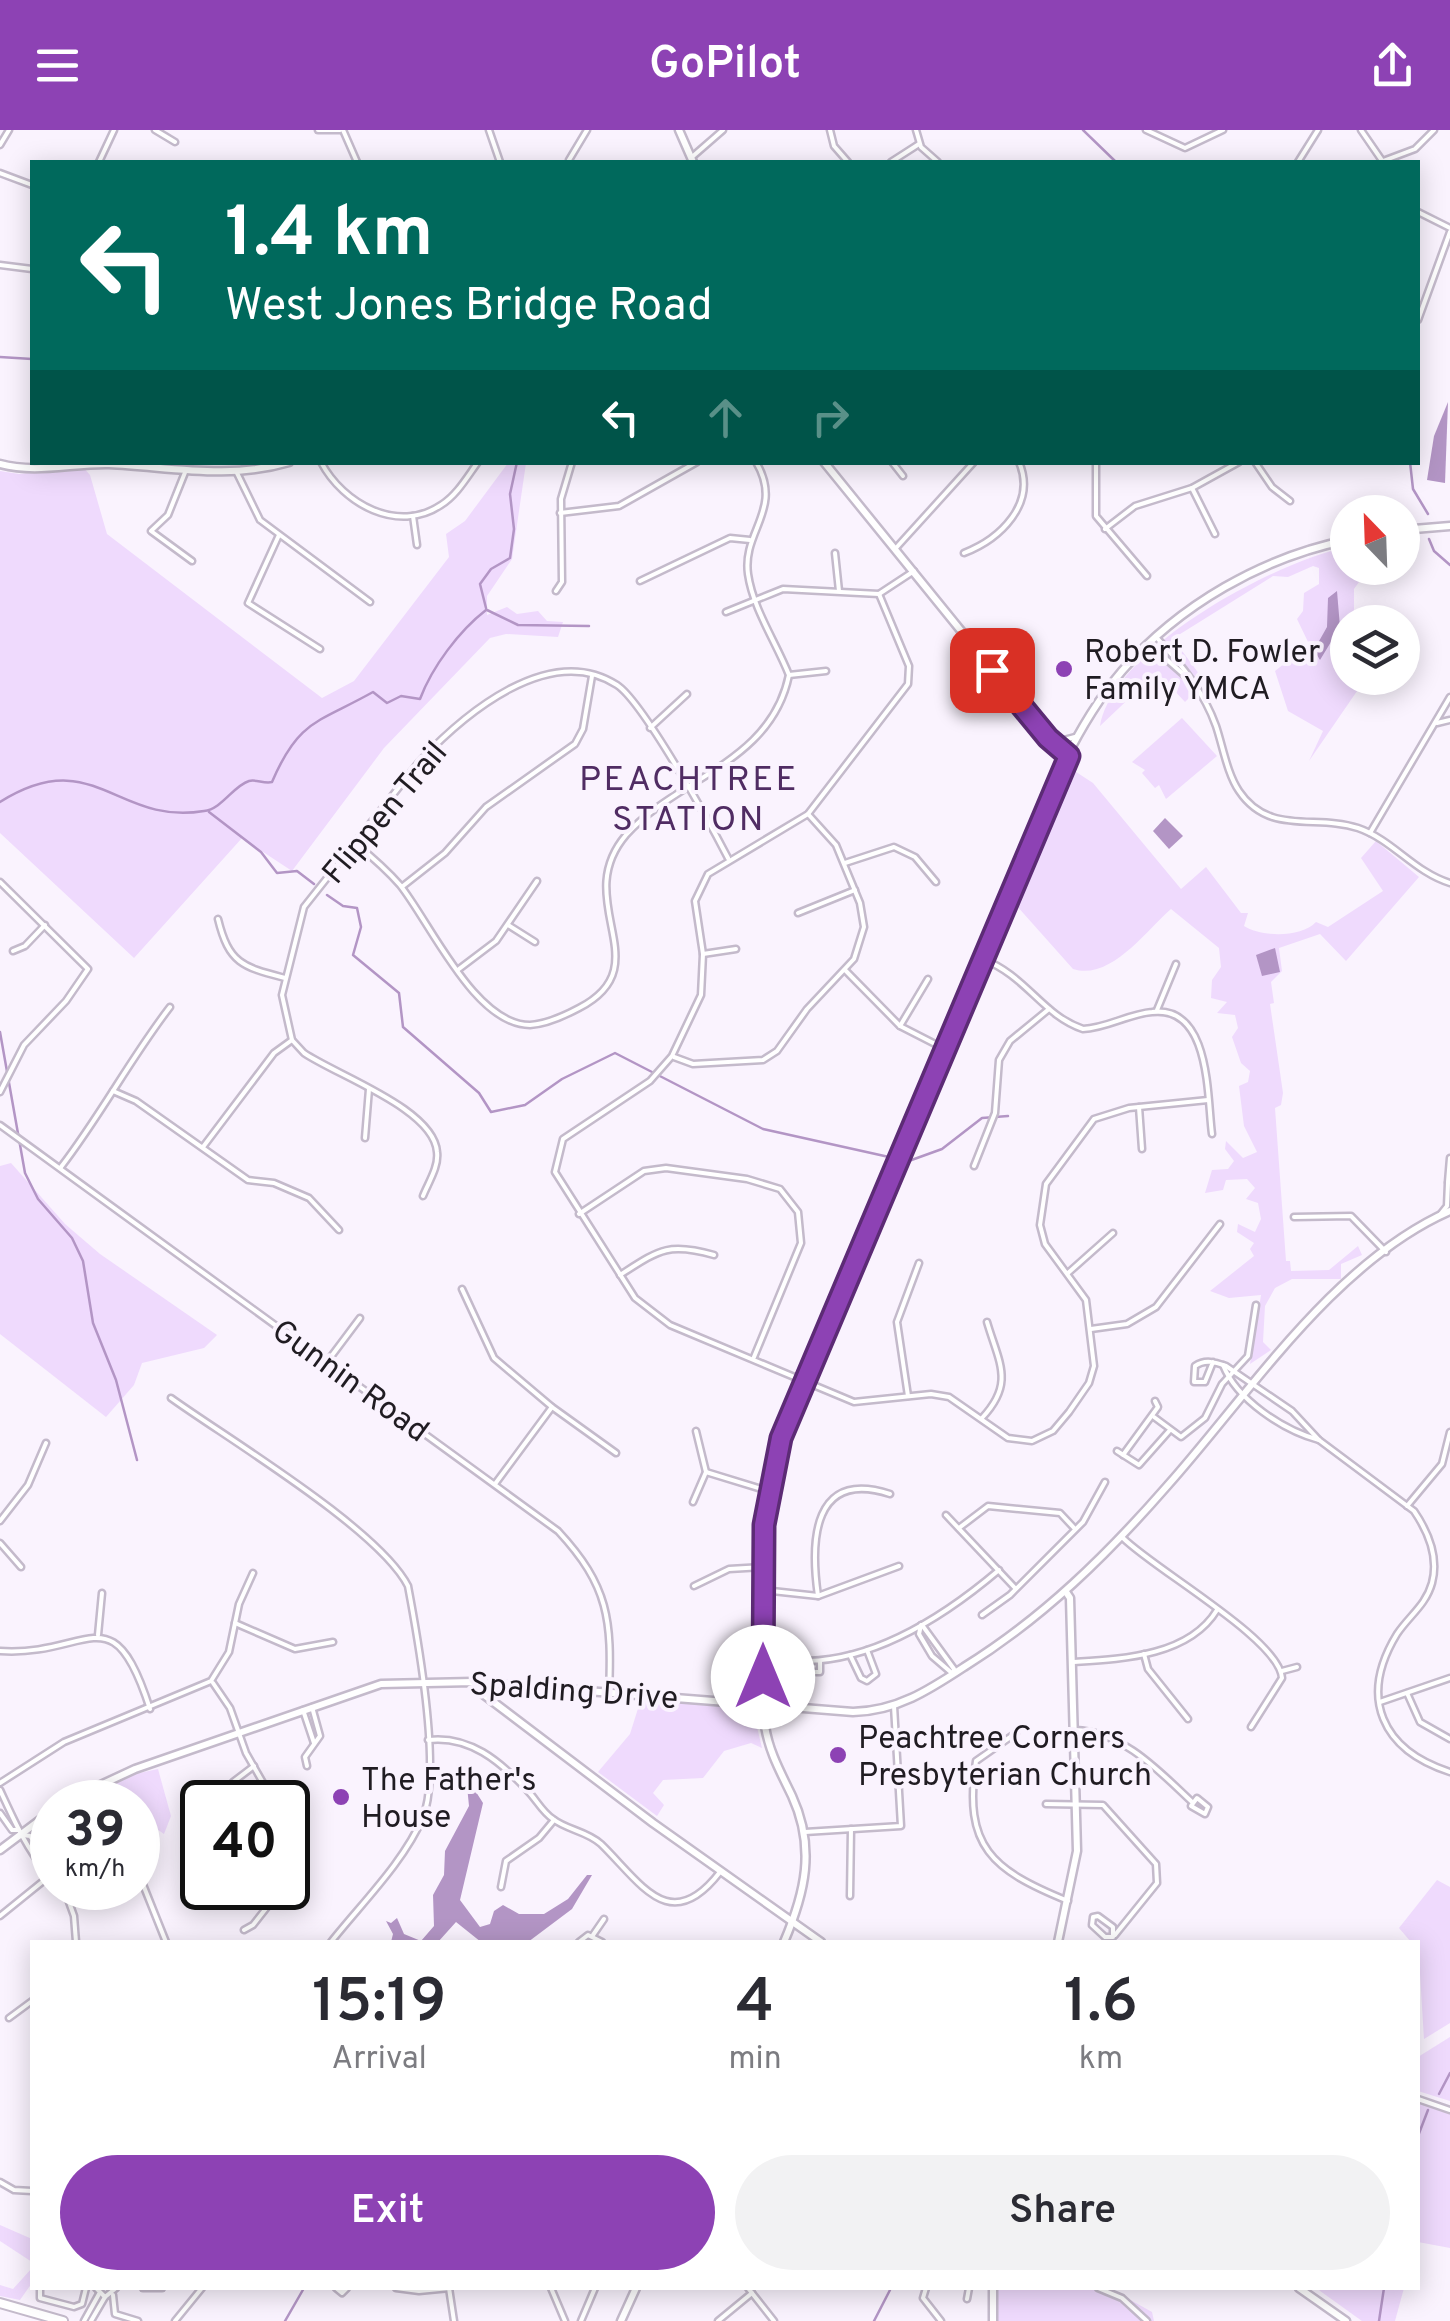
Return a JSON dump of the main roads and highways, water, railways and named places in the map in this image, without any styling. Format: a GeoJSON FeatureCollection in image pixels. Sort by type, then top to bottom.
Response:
{"type":"FeatureCollection","features":[{"type":"Feature","properties":{"kind":"main road"},"geometry":{"type":"LineString","coordinates":[[0,2303],[63,2321]]}},
{"type":"Feature","properties":{"kind":"waterway"},"geometry":{"type":"LineString","coordinates":[[1083,130],[1114,160]]}},
{"type":"Feature","properties":{"kind":"waterway"},"geometry":{"type":"LineString","coordinates":[[0,357],[30,359]]}},
{"type":"Feature","properties":{"kind":"waterway"},"geometry":{"type":"LineString","coordinates":[[486,608],[480,584],[491,569],[510,558],[514,529],[510,494],[516,465]]}},
{"type":"Feature","properties":{"kind":"waterway"},"geometry":{"type":"LineString","coordinates":[[1410,465],[1413,489],[1428,514]]}},
{"type":"Feature","properties":{"kind":"waterway"},"geometry":{"type":"LineString","coordinates":[[1429,539],[1434,551],[1450,565]]}},
{"type":"Feature","properties":{"kind":"waterway"},"geometry":{"type":"LineString","coordinates":[[0,802],[32,786],[59,781],[83,783],[148,808],[174,812],[210,809],[249,781],[272,782],[291,746],[324,717],[373,692],[387,703],[401,696],[420,699],[447,650],[486,610]]}},
{"type":"Feature","properties":{"kind":"waterway"},"geometry":{"type":"LineString","coordinates":[[487,610],[518,625],[589,626]]}},
{"type":"Feature","properties":{"kind":"waterway"},"geometry":{"type":"LineString","coordinates":[[209,812],[261,852],[277,873],[297,871],[314,884]]}},
{"type":"Feature","properties":{"kind":"waterway"},"geometry":{"type":"LineString","coordinates":[[327,895],[343,906],[357,908],[361,927],[353,955],[399,993],[403,1027],[479,1093],[491,1112],[525,1105],[562,1079],[615,1053],[763,1129],[889,1157]]}},
{"type":"Feature","properties":{"kind":"waterway"},"geometry":{"type":"LineString","coordinates":[[0,1032],[25,1173],[38,1199],[72,1238],[83,1261],[93,1323],[116,1380],[137,1460]]}},
{"type":"Feature","properties":{"kind":"waterway"},"geometry":{"type":"LineString","coordinates":[[906,1162],[942,1149],[982,1118],[1008,1116]]}},
{"type":"Feature","properties":{"kind":"waterway"},"geometry":{"type":"LineString","coordinates":[[1439,2094],[1450,2073]]}},
{"type":"Feature","properties":{"kind":"waterway"},"geometry":{"type":"LineString","coordinates":[[1420,2131],[1428,2110]]}},
{"type":"Feature","properties":{"kind":"waterway"},"geometry":{"type":"LineString","coordinates":[[285,2321],[303,2290]]}},
{"type":"Feature","properties":{"kind":"waterway"},"geometry":{"type":"LineString","coordinates":[[874,2321],[890,2290]]}},
{"type":"Feature","properties":{"kind":"waterway"},"geometry":{"type":"LineString","coordinates":[[1379,2321],[1384,2290]]}},
{"type":"Feature","properties":{"kind":"place","name":"Robert D. Fowler Family YMCA"},"geometry":{"type":"Point","coordinates":[1064,669]}},
{"type":"Feature","properties":{"kind":"place","name":"Peachtree Corners Presbyterian Church"},"geometry":{"type":"Point","coordinates":[838,1755]}},
{"type":"Feature","properties":{"kind":"place","name":"The Father's House"},"geometry":{"type":"Point","coordinates":[341,1797]}},
{"type":"Feature","properties":{"kind":"district","name":"PEACHTREE STATION"},"geometry":{"type":"Point","coordinates":[689,798]}}]}
